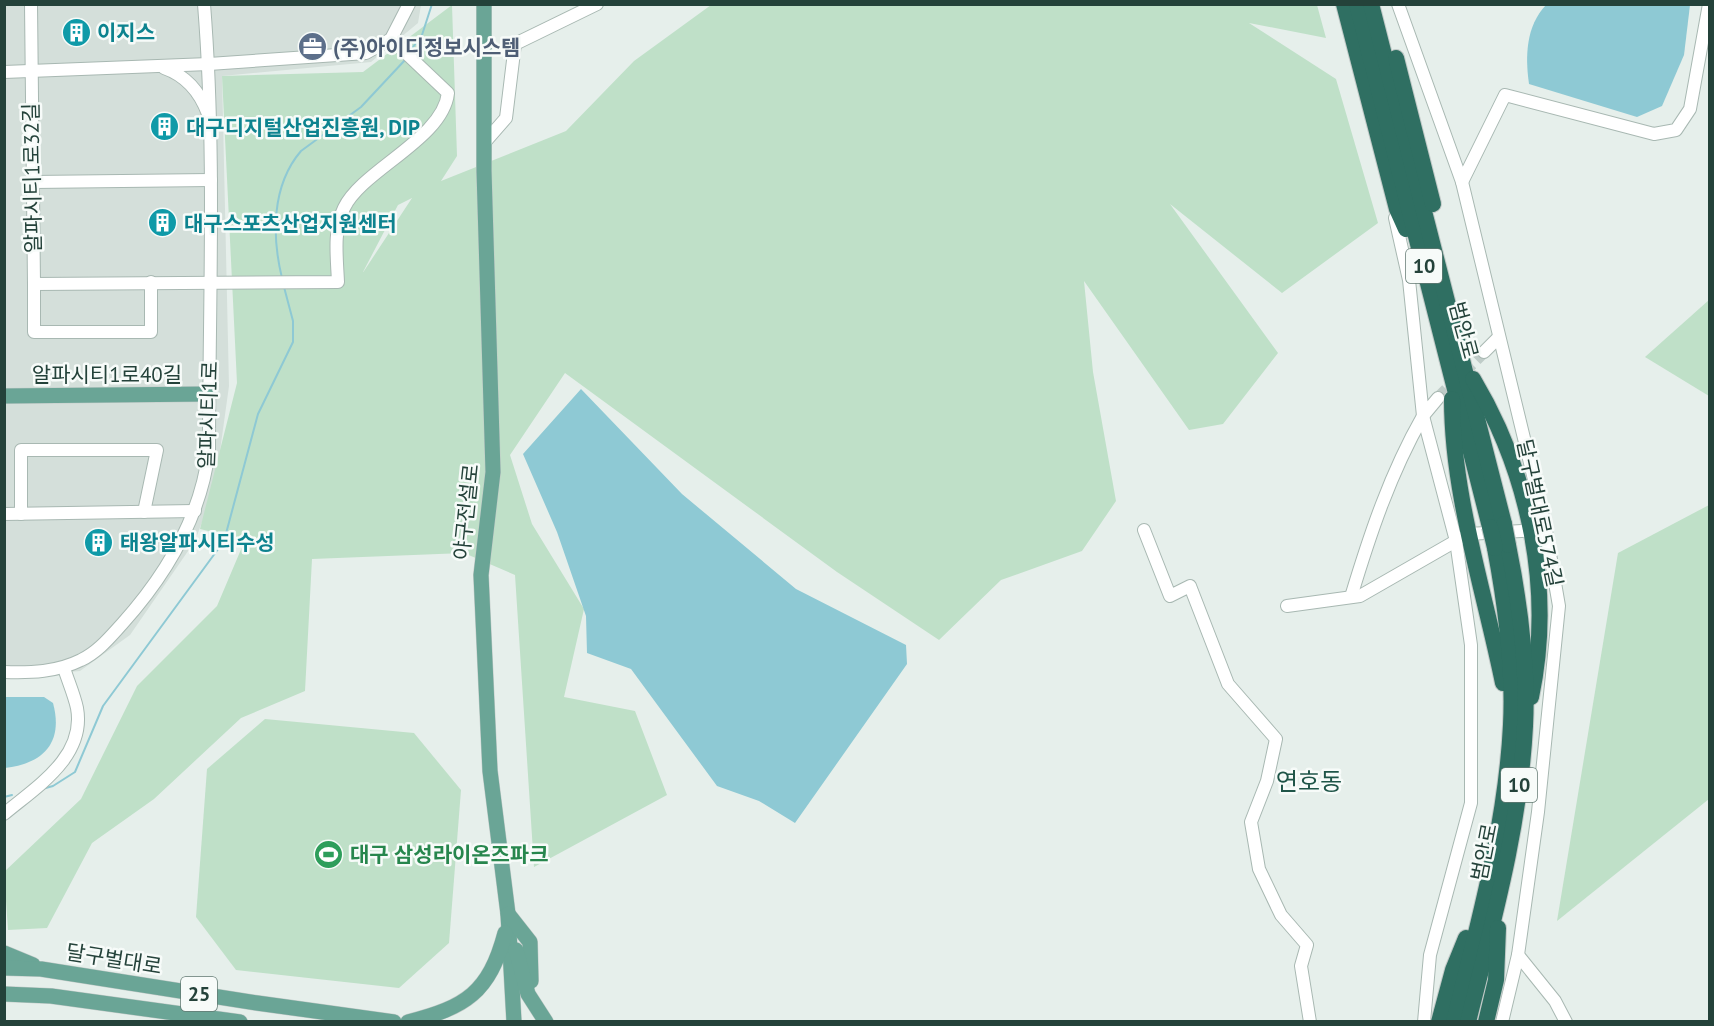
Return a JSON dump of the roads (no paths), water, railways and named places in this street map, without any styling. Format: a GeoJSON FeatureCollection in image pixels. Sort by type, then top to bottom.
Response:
{"type":"FeatureCollection","features":[{"type":"Feature","properties":{"kind":"highway"},"geometry":{"type":"LineString","coordinates":[[1344,4],[1397,208],[1431,268]]}},
{"type":"Feature","properties":{"kind":"highway","name":"범안로"},"geometry":{"type":"LineString","coordinates":[[1357,4],[1458,369],[1521,621],[1514,817],[1454,1022]]}},
{"type":"Feature","properties":{"kind":"highway","name":"범안로"},"geometry":{"type":"LineString","coordinates":[[1371,4],[1431,268]]}},
{"type":"Feature","properties":{"kind":"highway"},"geometry":{"type":"LineString","coordinates":[[1383,4],[1433,201],[1431,268]]}},
{"type":"Feature","properties":{"kind":"highway"},"geometry":{"type":"LineString","coordinates":[[1458,369],[1490,409],[1539,530],[1537,568],[1539,624],[1536,671],[1518,724]]}},
{"type":"Feature","properties":{"kind":"highway"},"geometry":{"type":"LineString","coordinates":[[1458,369],[1452,427],[1462,537],[1518,724]]}},
{"type":"Feature","properties":{"kind":"highway"},"geometry":{"type":"LineString","coordinates":[[1439,1022],[1453,970],[1493,891]]}},
{"type":"Feature","properties":{"kind":"highway"},"geometry":{"type":"LineString","coordinates":[[1486,1022],[1496,980],[1493,891]]}},
{"type":"Feature","properties":{"kind":"highway","name":"범안로"},"geometry":{"type":"LineString","coordinates":[[1468,1022],[1493,891]]}},
{"type":"Feature","properties":{"kind":"main road","name":"야구전설로"},"geometry":{"type":"LineString","coordinates":[[484,4],[493,472],[481,575],[489,771],[508,918],[514,1022]]}},
{"type":"Feature","properties":{"kind":"main road"},"geometry":{"type":"LineString","coordinates":[[4,384],[35,395]]}},
{"type":"Feature","properties":{"kind":"main road","name":"알파시티1로40길"},"geometry":{"type":"LineString","coordinates":[[4,396],[209,394]]}},
{"type":"Feature","properties":{"kind":"main road"},"geometry":{"type":"LineString","coordinates":[[4,406],[35,395]]}},
{"type":"Feature","properties":{"kind":"main road"},"geometry":{"type":"LineString","coordinates":[[508,918],[532,1002],[546,1022]]}},
{"type":"Feature","properties":{"kind":"main road"},"geometry":{"type":"LineString","coordinates":[[408,1022],[443,1012],[476,993],[492,971],[508,918]]}},
{"type":"Feature","properties":{"kind":"main road"},"geometry":{"type":"LineString","coordinates":[[4,953],[41,969]]}},
{"type":"Feature","properties":{"kind":"main road","name":"달구벌대로"},"geometry":{"type":"LineString","coordinates":[[4,968],[41,969],[394,1022]]}},
{"type":"Feature","properties":{"kind":"main road","name":"달구벌대로"},"geometry":{"type":"LineString","coordinates":[[4,994],[51,996],[240,1022]]}},
{"type":"Feature","properties":{"kind":"street","name":"알파시티1로32길"},"geometry":{"type":"LineString","coordinates":[[31,4],[34,332],[151,332],[151,282]]}},
{"type":"Feature","properties":{"kind":"street","name":"알파시티1로"},"geometry":{"type":"LineString","coordinates":[[4,672],[35,673],[64,668],[83,660],[103,645],[136,608],[171,559],[195,511],[206,479],[209,450],[211,121],[204,4]]}},
{"type":"Feature","properties":{"kind":"street"},"geometry":{"type":"LineString","coordinates":[[4,72],[209,64],[366,52],[391,39],[409,4]]}},
{"type":"Feature","properties":{"kind":"street"},"geometry":{"type":"LineString","coordinates":[[485,142],[506,118],[515,44],[597,4]]}},
{"type":"Feature","properties":{"kind":"street","name":"달구벌대로574길"},"geometry":{"type":"LineString","coordinates":[[1398,4],[1462,182],[1499,337],[1539,530],[1559,606],[1539,801],[1518,956],[1502,1022]]}},
{"type":"Feature","properties":{"kind":"street"},"geometry":{"type":"LineString","coordinates":[[1462,182],[1505,95],[1654,134],[1676,130],[1690,109],[1709,4]]}},
{"type":"Feature","properties":{"kind":"street","name":"알파시티1로32길"},"geometry":{"type":"LineString","coordinates":[[34,284],[211,281],[338,282],[336,238],[343,210],[351,194],[403,154],[441,113],[447,102],[448,93],[391,39]]}},
{"type":"Feature","properties":{"kind":"street"},"geometry":{"type":"LineString","coordinates":[[157,66],[177,72],[186,80],[203,101],[211,121]]}},
{"type":"Feature","properties":{"kind":"street"},"geometry":{"type":"LineString","coordinates":[[1374,120],[1409,280],[1423,416],[1462,537],[1472,645],[1471,803],[1430,954],[1424,1022]]}},
{"type":"Feature","properties":{"kind":"street"},"geometry":{"type":"LineString","coordinates":[[33,182],[211,180]]}},
{"type":"Feature","properties":{"kind":"street"},"geometry":{"type":"LineString","coordinates":[[1484,352],[1499,337]]}},
{"type":"Feature","properties":{"kind":"street"},"geometry":{"type":"LineString","coordinates":[[1351,597],[1375,518],[1402,453],[1423,416],[1438,398]]}},
{"type":"Feature","properties":{"kind":"street"},"geometry":{"type":"LineString","coordinates":[[21,514],[21,450],[157,450],[144,512]]}},
{"type":"Feature","properties":{"kind":"street"},"geometry":{"type":"LineString","coordinates":[[4,514],[195,511]]}},
{"type":"Feature","properties":{"kind":"street"},"geometry":{"type":"LineString","coordinates":[[1144,530],[1170,596],[1190,586],[1228,684],[1276,739],[1267,781],[1251,822],[1259,869],[1281,915],[1307,945],[1301,966],[1310,1022]]}},
{"type":"Feature","properties":{"kind":"street"},"geometry":{"type":"LineString","coordinates":[[1287,606],[1360,596],[1462,537],[1539,530]]}},
{"type":"Feature","properties":{"kind":"street"},"geometry":{"type":"LineString","coordinates":[[4,814],[67,757],[76,732],[77,709],[64,668]]}},
{"type":"Feature","properties":{"kind":"street"},"geometry":{"type":"LineString","coordinates":[[1518,956],[1555,1001],[1566,1022]]}},
{"type":"Feature","properties":{"kind":"water"},"geometry":{"type":"Polygon","coordinates":[[[1546,5],[1690,5],[1684,55],[1662,106],[1637,117],[1529,84],[1527,52],[1531,32],[1539,13],[1546,5]]]}},
{"type":"Feature","properties":{"kind":"water"},"geometry":{"type":"Polygon","coordinates":[[[581,389],[682,494],[796,589],[906,645],[907,664],[795,823],[759,801],[717,786],[631,669],[587,653],[586,616],[557,532],[523,454],[581,389]]]}},
{"type":"Feature","properties":{"kind":"water"},"geometry":{"type":"Polygon","coordinates":[[[5,697],[44,697],[53,703],[56,717],[52,741],[47,749],[30,762],[5,768],[5,697]]]}},
{"type":"Feature","properties":{"kind":"waterway"},"geometry":{"type":"LineString","coordinates":[[413,47],[422,35],[432,4]]}},
{"type":"Feature","properties":{"kind":"waterway"},"geometry":{"type":"LineString","coordinates":[[282,278],[277,246],[276,212],[284,180],[291,165],[301,151],[361,107],[405,60]]}},
{"type":"Feature","properties":{"kind":"waterway"},"geometry":{"type":"LineString","coordinates":[[42,789],[53,786],[75,772],[103,706],[224,541],[258,414],[293,342],[293,321],[284,287]]}},
{"type":"Feature","properties":{"kind":"waterway"},"geometry":{"type":"LineString","coordinates":[[4,797],[12,795]]}},
{"type":"Feature","properties":{"kind":"tunnel"},"geometry":{"type":"LineString","coordinates":[[1438,398],[1484,352]]}},
{"type":"Feature","properties":{"kind":"place","name":"이지스"},"geometry":{"type":"Point","coordinates":[76,32]}},
{"type":"Feature","properties":{"kind":"place","name":"(주)아이디정보시스템"},"geometry":{"type":"Point","coordinates":[312,47]}},
{"type":"Feature","properties":{"kind":"place","name":"대구디지털산업진흥원, DIP"},"geometry":{"type":"Point","coordinates":[165,127]}},
{"type":"Feature","properties":{"kind":"place","name":"대구스포츠산업지원센터"},"geometry":{"type":"Point","coordinates":[163,223]}},
{"type":"Feature","properties":{"kind":"place","name":"태왕알파시티수성"},"geometry":{"type":"Point","coordinates":[99,542]}},
{"type":"Feature","properties":{"kind":"place","name":"대구 삼성라이온즈파크"},"geometry":{"type":"Point","coordinates":[329,854]}},
{"type":"Feature","properties":{"kind":"district","name":"연호동"},"geometry":{"type":"Point","coordinates":[1309,781]}}]}
